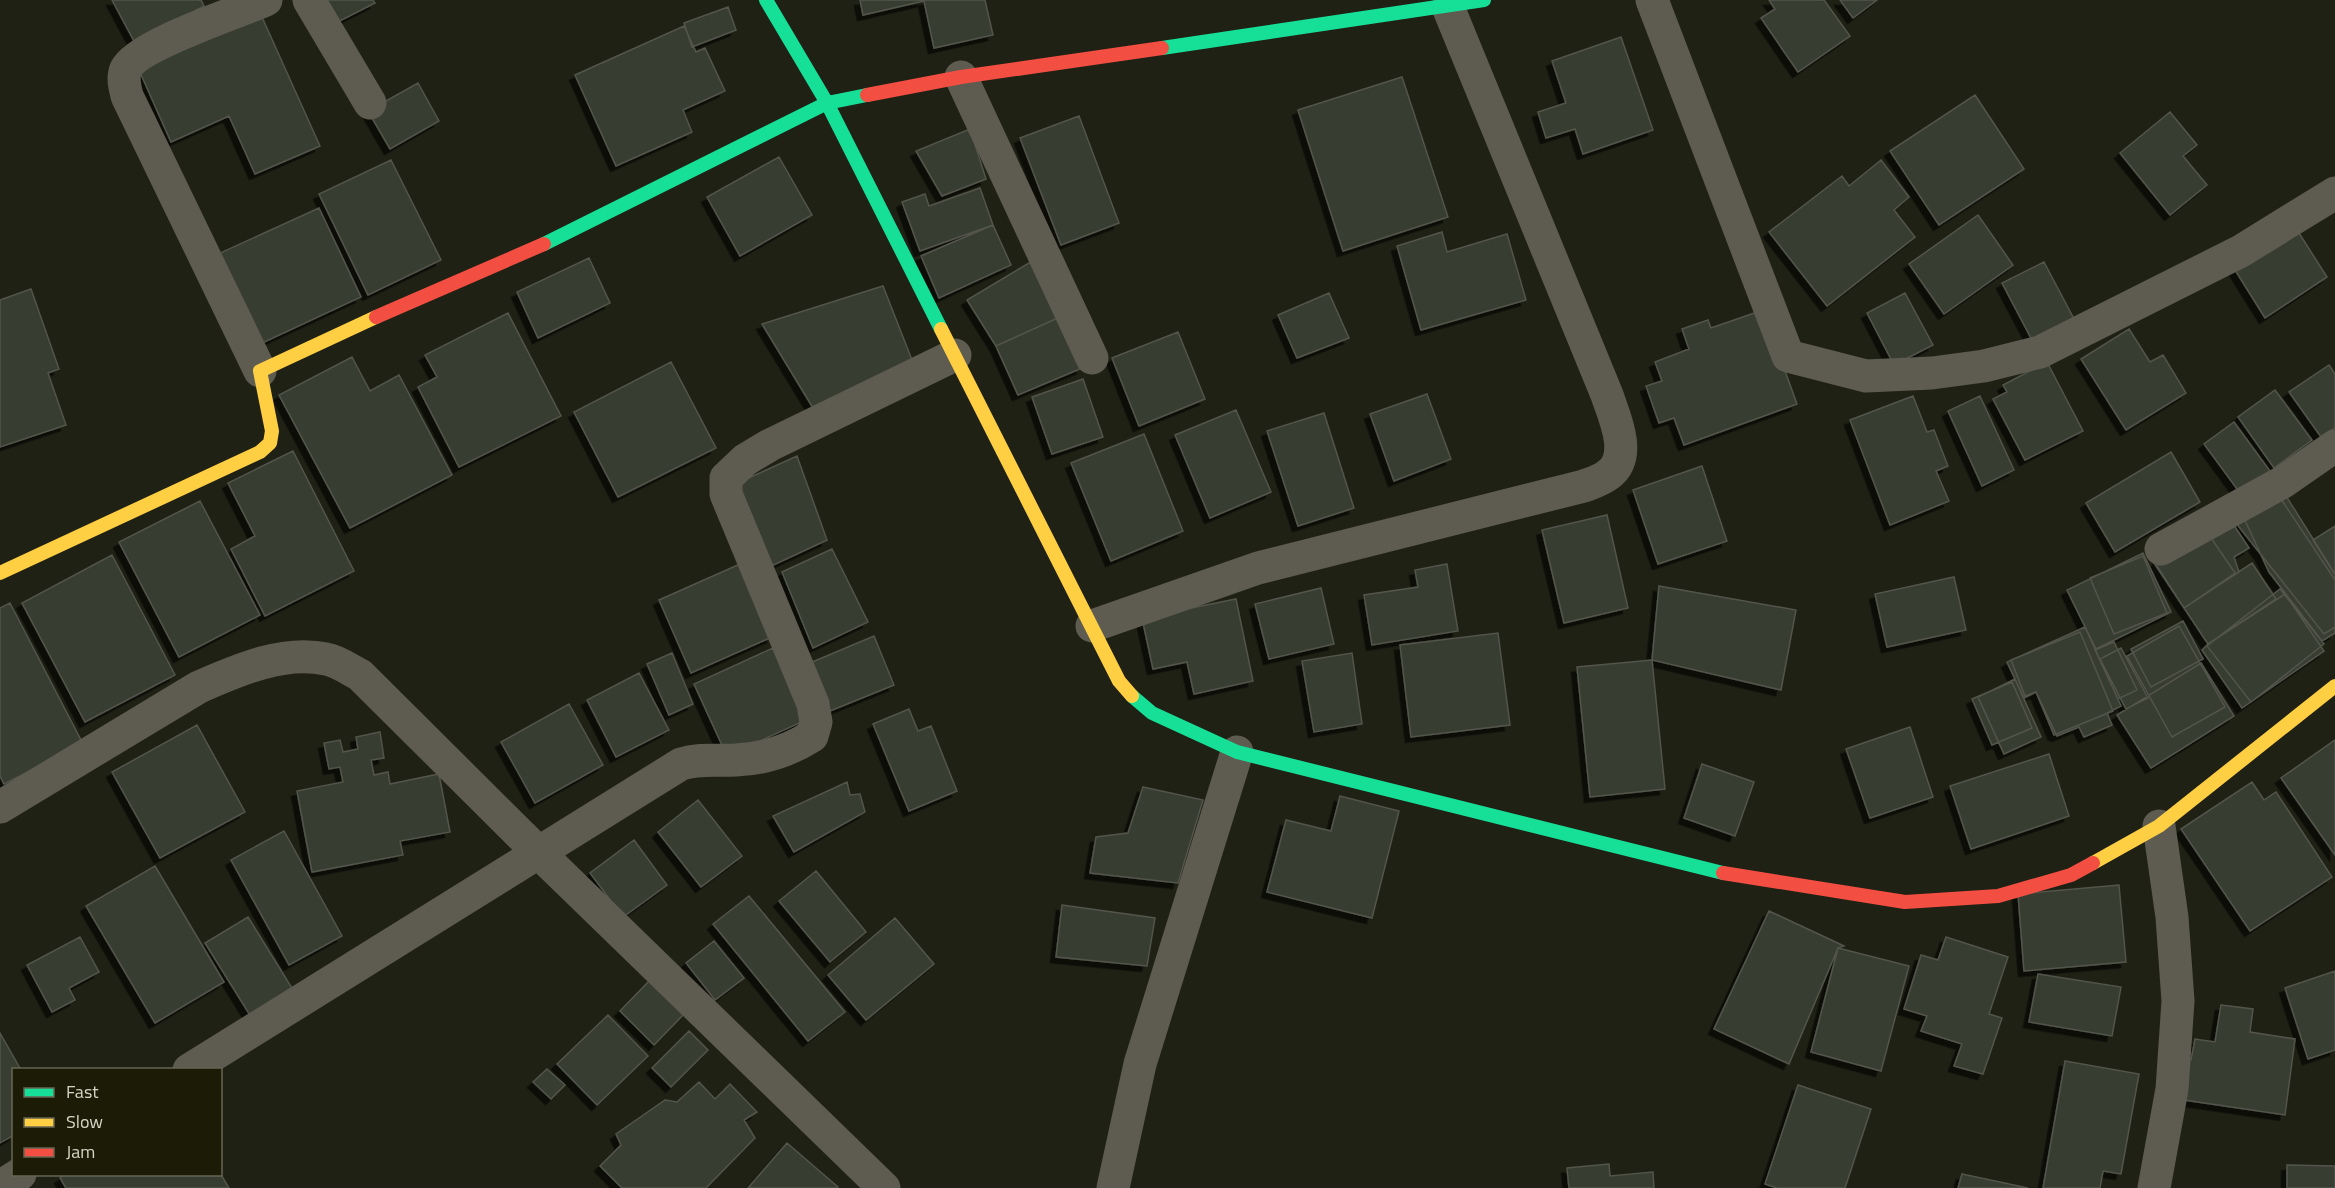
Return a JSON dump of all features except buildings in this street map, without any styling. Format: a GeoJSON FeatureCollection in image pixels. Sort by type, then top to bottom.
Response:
{"type":"FeatureCollection","features":[{"type":"Feature","properties":{"kind":"street"},"geometry":{"type":"LineString","coordinates":[[0,573],[260,452],[270,442],[272,431],[260,370],[127,96],[124,81],[125,71],[135,58],[183,33],[266,0]]}},
{"type":"Feature","properties":{"kind":"street"},"geometry":{"type":"LineString","coordinates":[[309,0],[370,103]]}},
{"type":"Feature","properties":{"kind":"street"},"geometry":{"type":"LineString","coordinates":[[766,0],[828,103],[1119,681],[1152,713],[1237,752],[1711,871],[1905,902],[1998,896],[2071,875],[2159,826],[2335,686]]}},
{"type":"Feature","properties":{"kind":"street"},"geometry":{"type":"LineString","coordinates":[[260,370],[539,246],[828,103],[961,77],[1484,0]]}},
{"type":"Feature","properties":{"kind":"street"},"geometry":{"type":"LineString","coordinates":[[1652,0],[1788,356],[1866,376],[1932,373],[1984,366],[2040,352],[2241,251],[2335,193]]}},
{"type":"Feature","properties":{"kind":"street"},"geometry":{"type":"LineString","coordinates":[[1092,626],[1258,568],[1584,486],[1611,474],[1620,449],[1619,431],[1607,395],[1448,7]]}},
{"type":"Feature","properties":{"kind":"street"},"geometry":{"type":"LineString","coordinates":[[961,77],[1092,358]]}},
{"type":"Feature","properties":{"kind":"street"},"geometry":{"type":"LineString","coordinates":[[192,1068],[681,764],[697,759],[739,760],[786,751],[812,736],[816,722],[813,704],[726,494],[726,478],[745,460],[770,445],[955,355]]}},
{"type":"Feature","properties":{"kind":"street"},"geometry":{"type":"LineString","coordinates":[[2162,549],[2283,482],[2335,446]]}},
{"type":"Feature","properties":{"kind":"street"},"geometry":{"type":"LineString","coordinates":[[0,807],[199,687],[234,672],[288,657],[328,659],[360,675],[538,853],[884,1188]]}},
{"type":"Feature","properties":{"kind":"street"},"geometry":{"type":"LineString","coordinates":[[1113,1188],[1140,1064],[1237,752]]}},
{"type":"Feature","properties":{"kind":"street"},"geometry":{"type":"LineString","coordinates":[[2154,1188],[2172,1089],[2178,1001],[2172,917],[2159,826]]}},
{"type":"Feature","properties":{"kind":"street"},"geometry":{"type":"LineString","coordinates":[[0,1187],[17,1176]]}},
{"type":"Feature","properties":{"kind":"traffic: fast"},"geometry":{"type":"LineString","coordinates":[[766,0],[827,103],[941,329]]}},
{"type":"Feature","properties":{"kind":"traffic: fast"},"geometry":{"type":"LineString","coordinates":[[1162,48],[1484,0]]}},
{"type":"Feature","properties":{"kind":"traffic: fast"},"geometry":{"type":"LineString","coordinates":[[544,244],[827,103],[867,95]]}},
{"type":"Feature","properties":{"kind":"traffic: fast"},"geometry":{"type":"LineString","coordinates":[[1132,696],[1152,713],[1237,752],[1723,873]]}},
{"type":"Feature","properties":{"kind":"traffic: slow"},"geometry":{"type":"LineString","coordinates":[[0,573],[260,452],[270,443],[272,431],[260,371],[376,317]]}},
{"type":"Feature","properties":{"kind":"traffic: slow"},"geometry":{"type":"LineString","coordinates":[[941,329],[1119,681],[1132,696]]}},
{"type":"Feature","properties":{"kind":"traffic: slow"},"geometry":{"type":"LineString","coordinates":[[2093,863],[2159,826],[2335,686]]}},
{"type":"Feature","properties":{"kind":"traffic: jam"},"geometry":{"type":"LineString","coordinates":[[867,95],[961,77],[1162,48]]}},
{"type":"Feature","properties":{"kind":"traffic: jam"},"geometry":{"type":"LineString","coordinates":[[376,317],[544,244]]}},
{"type":"Feature","properties":{"kind":"traffic: jam"},"geometry":{"type":"LineString","coordinates":[[1723,873],[1905,902],[1998,896],[2071,875],[2093,863]]}}]}
